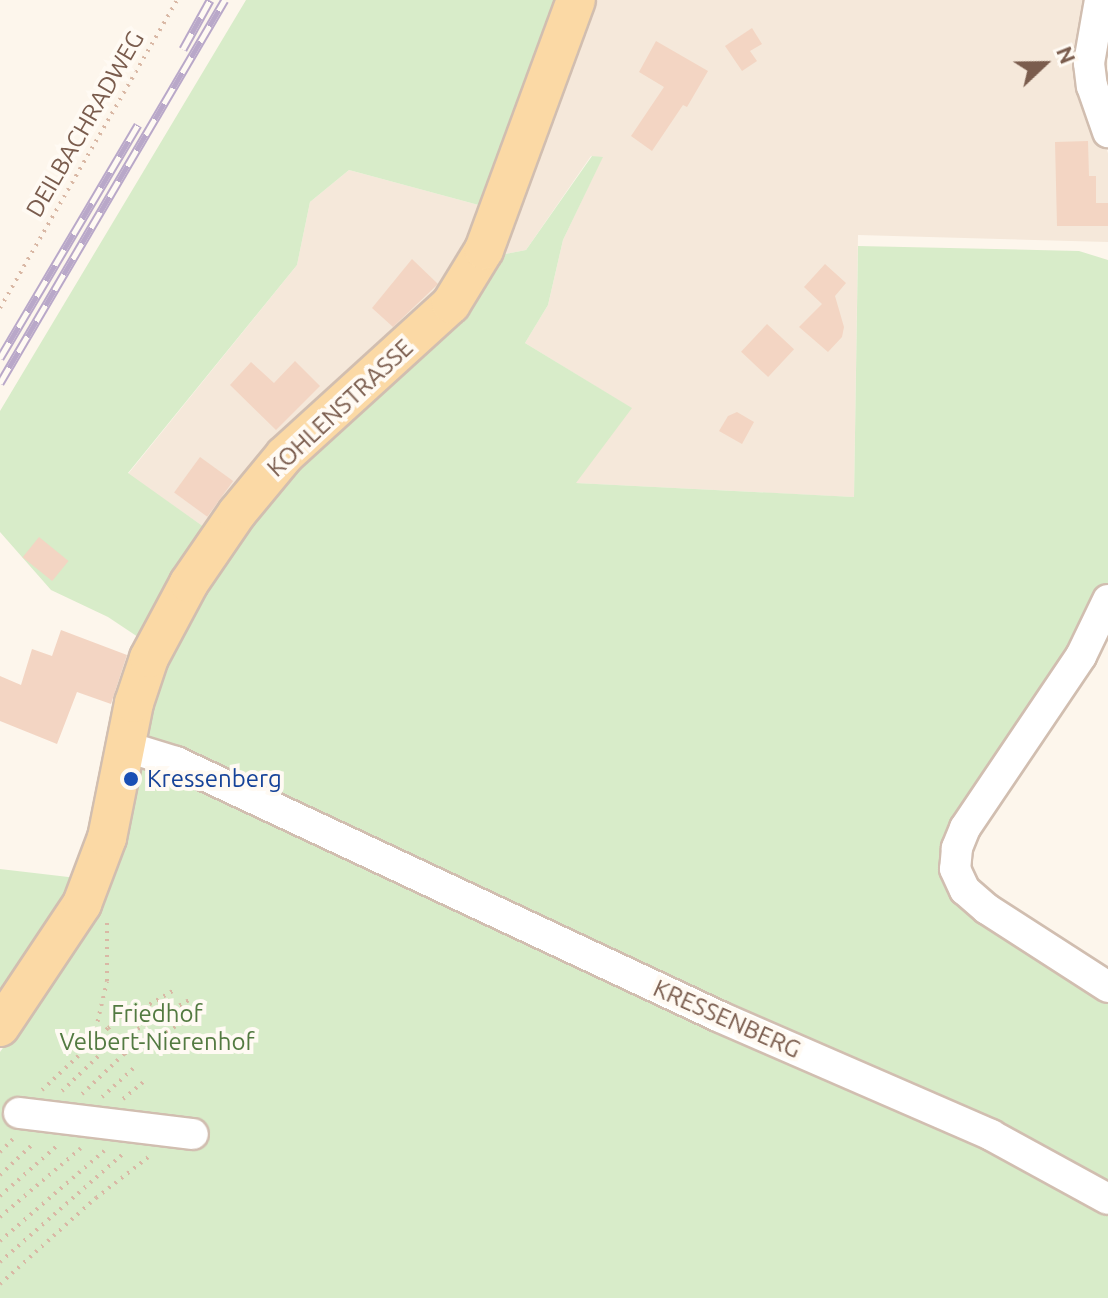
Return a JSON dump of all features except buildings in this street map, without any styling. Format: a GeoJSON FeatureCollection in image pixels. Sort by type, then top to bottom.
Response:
{"type":"FeatureCollection","features":[{"type":"Feature","properties":{"kind":"main road","name":"KOHLENSTRASSE"},"geometry":{"type":"LineString","coordinates":[[0,1027],[82,904],[107,838],[124,746],[149,658],[189,583],[237,513],[285,455],[451,304],[484,250],[576,0]]}},
{"type":"Feature","properties":{"kind":"street"},"geometry":{"type":"LineString","coordinates":[[1100,0],[1089,63],[1092,86],[1108,132]]}},
{"type":"Feature","properties":{"kind":"street"},"geometry":{"type":"LineString","coordinates":[[1108,600],[1081,656],[965,828],[957,848],[955,869],[965,890],[987,909],[1108,987]]}},
{"type":"Feature","properties":{"kind":"street","name":"KRESSENBERG"},"geometry":{"type":"LineString","coordinates":[[124,746],[176,762],[720,1017],[991,1135],[1108,1199]]}},
{"type":"Feature","properties":{"kind":"street"},"geometry":{"type":"LineString","coordinates":[[38,1115],[153,1129]]}},
{"type":"Feature","properties":{"kind":"path","name":"DEILBACHRADWEG"},"geometry":{"type":"LineString","coordinates":[[0,308],[177,0]]}},
{"type":"Feature","properties":{"kind":"path"},"geometry":{"type":"LineString","coordinates":[[94,1039],[107,981],[108,910]]}},
{"type":"Feature","properties":{"kind":"path"},"geometry":{"type":"LineString","coordinates":[[0,1175],[38,1115],[94,1039],[140,1008],[176,989]]}},
{"type":"Feature","properties":{"kind":"path"},"geometry":{"type":"LineString","coordinates":[[0,1152],[110,1045],[189,1000]]}},
{"type":"Feature","properties":{"kind":"path"},"geometry":{"type":"LineString","coordinates":[[38,1115],[124,1054],[195,1016]]}},
{"type":"Feature","properties":{"kind":"path"},"geometry":{"type":"LineString","coordinates":[[146,1080],[102,1117],[153,1129]]}},
{"type":"Feature","properties":{"kind":"path"},"geometry":{"type":"LineString","coordinates":[[0,1217],[96,1136],[153,1129]]}},
{"type":"Feature","properties":{"kind":"path"},"geometry":{"type":"LineString","coordinates":[[0,1241],[59,1186],[153,1129]]}},
{"type":"Feature","properties":{"kind":"path"},"geometry":{"type":"LineString","coordinates":[[0,1262],[153,1129]]}},
{"type":"Feature","properties":{"kind":"path"},"geometry":{"type":"LineString","coordinates":[[0,1284],[96,1198],[153,1129]]}},
{"type":"Feature","properties":{"kind":"shaded area"},"geometry":{"type":"Polygon","coordinates":[[[590,0],[1090,0],[1086,93],[1108,153],[1108,242],[858,235],[854,497],[575,483],[631,408],[525,343],[548,305],[563,240],[602,158],[591,156],[526,250],[490,257],[590,0]]]}},
{"type":"Feature","properties":{"kind":"shaded area"},"geometry":{"type":"Polygon","coordinates":[[[349,170],[486,207],[446,291],[211,532],[128,474],[297,265],[310,202],[349,170]]]}},
{"type":"Feature","properties":{"kind":"green space"},"geometry":{"type":"Polygon","coordinates":[[[246,0],[566,0],[486,207],[349,170],[310,202],[297,265],[128,473],[211,532],[144,641],[108,617],[51,590],[0,532],[0,411],[246,0]]]}},
{"type":"Feature","properties":{"kind":"green space"},"geometry":{"type":"Polygon","coordinates":[[[592,156],[603,157],[563,240],[548,305],[525,343],[632,408],[576,483],[854,497],[858,246],[1079,251],[1108,260],[1108,585],[1097,620],[950,869],[1108,991],[1108,1195],[228,780],[144,736],[161,666],[199,592],[264,498],[490,257],[526,250],[592,156]]]}},
{"type":"Feature","properties":{"kind":"green space","name":"Friedhof Velbert-Nierenhof"},"geometry":{"type":"Polygon","coordinates":[[[139,760],[189,775],[1108,1206],[1108,1298],[0,1298],[0,1052],[73,950],[139,760]]]}},
{"type":"Feature","properties":{"kind":"green space"},"geometry":{"type":"Polygon","coordinates":[[[0,869],[77,878],[0,1003],[0,869]]]}},
{"type":"Feature","properties":{"kind":"railway"},"geometry":{"type":"LineString","coordinates":[[183,49],[210,0]]}},
{"type":"Feature","properties":{"kind":"railway"},"geometry":{"type":"LineString","coordinates":[[0,383],[225,0]]}},
{"type":"Feature","properties":{"kind":"railway"},"geometry":{"type":"LineString","coordinates":[[0,358],[138,125]]}},
{"type":"Feature","properties":{"kind":"place","name":"Kressenberg"},"geometry":{"type":"Point","coordinates":[131,779]}}]}
